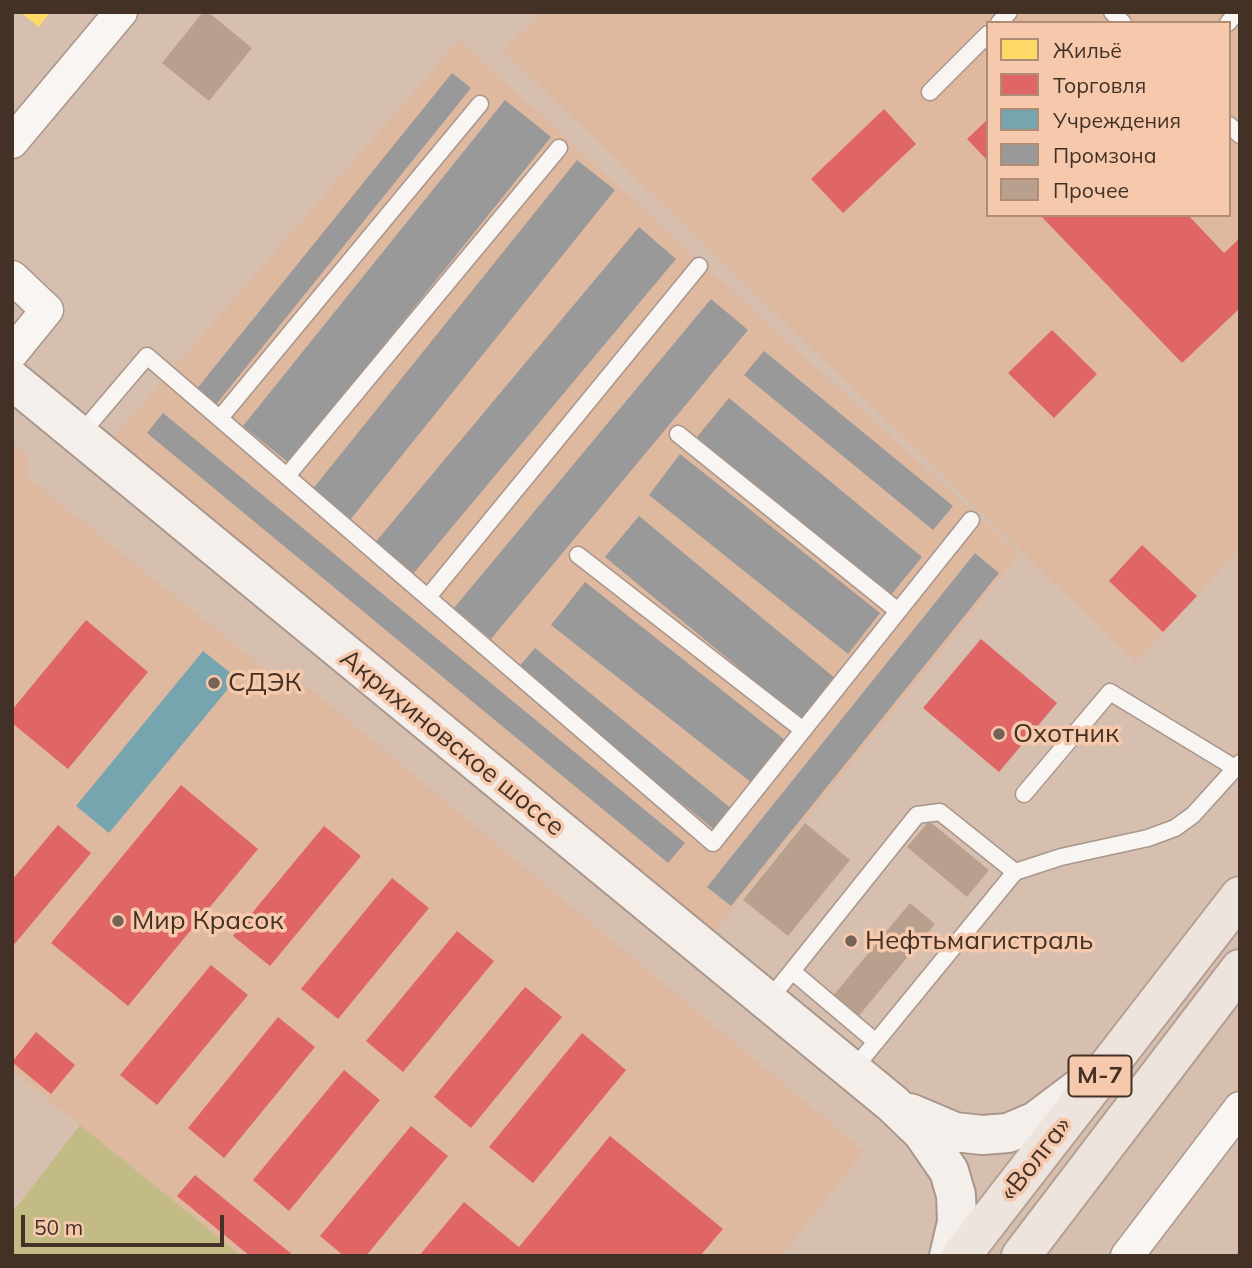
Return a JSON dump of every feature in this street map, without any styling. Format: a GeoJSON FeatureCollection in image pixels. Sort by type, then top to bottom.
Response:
{"type":"FeatureCollection","features":[{"type":"Feature","properties":{"kind":"highway","name":"«Волга»"},"geometry":{"type":"LineString","coordinates":[[961,1256],[1240,895]]}},
{"type":"Feature","properties":{"kind":"highway","name":"«Волга»"},"geometry":{"type":"LineString","coordinates":[[1021,1256],[1240,969]]}},
{"type":"Feature","properties":{"kind":"main road","name":"Акрихиновское шоссе"},"geometry":{"type":"LineString","coordinates":[[12,380],[661,907],[768,1002],[893,1104],[922,1132],[949,1171],[956,1195],[957,1222],[948,1256]]}},
{"type":"Feature","properties":{"kind":"main road","name":"Акрихиновское шоссе"},"geometry":{"type":"LineString","coordinates":[[893,1104],[955,1132],[982,1135],[1008,1133],[1036,1121],[1066,1101],[1114,1059]]}},
{"type":"Feature","properties":{"kind":"street"},"geometry":{"type":"LineString","coordinates":[[12,142],[121,12]]}},
{"type":"Feature","properties":{"kind":"street"},"geometry":{"type":"LineString","coordinates":[[12,277],[47,310],[12,353]]}},
{"type":"Feature","properties":{"kind":"street"},"geometry":{"type":"LineString","coordinates":[[1127,1256],[1240,1108]]}},
{"type":"Feature","properties":{"kind":"lane"},"geometry":{"type":"LineString","coordinates":[[930,92],[986,36]]}},
{"type":"Feature","properties":{"kind":"lane"},"geometry":{"type":"LineString","coordinates":[[220,418],[480,104]]}},
{"type":"Feature","properties":{"kind":"lane"},"geometry":{"type":"LineString","coordinates":[[287,476],[559,148]]}},
{"type":"Feature","properties":{"kind":"lane"},"geometry":{"type":"LineString","coordinates":[[428,597],[699,266]]}},
{"type":"Feature","properties":{"kind":"lane"},"geometry":{"type":"LineString","coordinates":[[79,436],[147,356],[713,843],[971,520]]}},
{"type":"Feature","properties":{"kind":"lane"},"geometry":{"type":"LineString","coordinates":[[678,435],[898,611]]}},
{"type":"Feature","properties":{"kind":"lane"},"geometry":{"type":"LineString","coordinates":[[578,555],[803,730]]}},
{"type":"Feature","properties":{"kind":"lane"},"geometry":{"type":"LineString","coordinates":[[852,1071],[1015,872],[1061,857],[1148,838],[1175,828],[1193,815],[1237,765],[1110,692],[1024,794]]}},
{"type":"Feature","properties":{"kind":"lane"},"geometry":{"type":"LineString","coordinates":[[768,1002],[917,815],[940,812],[1015,872]]}},
{"type":"Feature","properties":{"kind":"lane"},"geometry":{"type":"LineString","coordinates":[[792,971],[876,1042]]}},
{"type":"Feature","properties":{"kind":"shaded area"},"geometry":{"type":"Polygon","coordinates":[[[543,12],[1240,12],[1240,548],[1136,662],[503,50],[543,12]]]}},
{"type":"Feature","properties":{"kind":"shaded area"},"geometry":{"type":"Polygon","coordinates":[[[459,40],[1019,554],[709,939],[108,444],[459,40]]]}},
{"type":"Feature","properties":{"kind":"shaded area"},"geometry":{"type":"Polygon","coordinates":[[[12,444],[28,457],[26,476],[281,682],[293,674],[864,1151],[781,1256],[242,1256],[12,1070],[12,444]]]}},
{"type":"Feature","properties":{"kind":"shaded area"},"geometry":{"type":"Polygon","coordinates":[[[80,1125],[242,1256],[12,1256],[12,1213],[80,1125]]]}},
{"type":"Feature","properties":{"kind":"building: Жильё"},"geometry":{"type":"Polygon","coordinates":[[[20,12],[50,12],[39,27],[20,12]]]}},
{"type":"Feature","properties":{"kind":"building: Торговля"},"geometry":{"type":"Polygon","coordinates":[[[884,109],[916,144],[843,213],[811,179],[884,109]]]}},
{"type":"Feature","properties":{"kind":"building: Торговля"},"geometry":{"type":"Polygon","coordinates":[[[986,121],[986,159],[967,139],[986,121]]]}},
{"type":"Feature","properties":{"kind":"building: Торговля"},"geometry":{"type":"Polygon","coordinates":[[[1042,217],[1190,217],[1224,253],[1240,238],[1240,308],[1182,363],[1042,217]]]}},
{"type":"Feature","properties":{"kind":"building: Торговля"},"geometry":{"type":"Polygon","coordinates":[[[1052,330],[1097,374],[1054,418],[1008,373],[1052,330]]]}},
{"type":"Feature","properties":{"kind":"building: Торговля"},"geometry":{"type":"Polygon","coordinates":[[[1142,545],[1197,596],[1163,632],[1109,581],[1142,545]]]}},
{"type":"Feature","properties":{"kind":"building: Торговля"},"geometry":{"type":"Polygon","coordinates":[[[86,620],[148,672],[68,769],[12,723],[12,710],[86,620]]]}},
{"type":"Feature","properties":{"kind":"building: Торговля"},"geometry":{"type":"Polygon","coordinates":[[[981,639],[1057,703],[999,772],[923,708],[981,639]]]}},
{"type":"Feature","properties":{"kind":"building: Торговля"},"geometry":{"type":"Polygon","coordinates":[[[181,785],[258,849],[128,1006],[51,943],[181,785]]]}},
{"type":"Feature","properties":{"kind":"building: Торговля"},"geometry":{"type":"Polygon","coordinates":[[[58,825],[91,853],[12,947],[12,880],[58,825]]]}},
{"type":"Feature","properties":{"kind":"building: Торговля"},"geometry":{"type":"Polygon","coordinates":[[[324,826],[361,856],[270,966],[233,936],[324,826]]]}},
{"type":"Feature","properties":{"kind":"building: Торговля"},"geometry":{"type":"Polygon","coordinates":[[[392,878],[429,908],[338,1019],[301,989],[392,878]]]}},
{"type":"Feature","properties":{"kind":"building: Торговля"},"geometry":{"type":"Polygon","coordinates":[[[457,931],[494,961],[403,1072],[366,1041],[457,931]]]}},
{"type":"Feature","properties":{"kind":"building: Торговля"},"geometry":{"type":"Polygon","coordinates":[[[211,965],[248,995],[157,1105],[120,1075],[211,965]]]}},
{"type":"Feature","properties":{"kind":"building: Торговля"},"geometry":{"type":"Polygon","coordinates":[[[525,987],[562,1017],[471,1128],[434,1097],[525,987]]]}},
{"type":"Feature","properties":{"kind":"building: Торговля"},"geometry":{"type":"Polygon","coordinates":[[[278,1017],[315,1047],[224,1158],[188,1128],[278,1017]]]}},
{"type":"Feature","properties":{"kind":"building: Торговля"},"geometry":{"type":"Polygon","coordinates":[[[36,1032],[75,1065],[51,1094],[12,1062],[36,1032]]]}},
{"type":"Feature","properties":{"kind":"building: Торговля"},"geometry":{"type":"Polygon","coordinates":[[[582,1033],[626,1070],[533,1183],[489,1147],[582,1033]]]}},
{"type":"Feature","properties":{"kind":"building: Торговля"},"geometry":{"type":"Polygon","coordinates":[[[344,1070],[380,1100],[289,1211],[253,1180],[344,1070]]]}},
{"type":"Feature","properties":{"kind":"building: Торговля"},"geometry":{"type":"Polygon","coordinates":[[[411,1126],[448,1156],[366,1256],[344,1256],[320,1236],[411,1126]]]}},
{"type":"Feature","properties":{"kind":"building: Торговля"},"geometry":{"type":"Polygon","coordinates":[[[610,1136],[723,1229],[700,1256],[419,1256],[464,1202],[519,1247],[610,1136]]]}},
{"type":"Feature","properties":{"kind":"building: Торговля"},"geometry":{"type":"Polygon","coordinates":[[[195,1175],[294,1256],[250,1256],[177,1196],[195,1175]]]}},
{"type":"Feature","properties":{"kind":"building: Учреждения"},"geometry":{"type":"Polygon","coordinates":[[[203,651],[237,678],[109,833],[76,806],[203,651]]]}},
{"type":"Feature","properties":{"kind":"building: Промзона"},"geometry":{"type":"Polygon","coordinates":[[[452,73],[471,88],[214,407],[195,391],[452,73]]]}},
{"type":"Feature","properties":{"kind":"building: Промзона"},"geometry":{"type":"Polygon","coordinates":[[[505,100],[551,137],[289,463],[243,426],[505,100]]]}},
{"type":"Feature","properties":{"kind":"building: Промзона"},"geometry":{"type":"Polygon","coordinates":[[[577,160],[615,190],[350,520],[312,490],[577,160]]]}},
{"type":"Feature","properties":{"kind":"building: Промзона"},"geometry":{"type":"Polygon","coordinates":[[[639,227],[676,259],[412,575],[374,544],[639,227]]]}},
{"type":"Feature","properties":{"kind":"building: Промзона"},"geometry":{"type":"Polygon","coordinates":[[[711,299],[748,330],[491,639],[454,608],[711,299]]]}},
{"type":"Feature","properties":{"kind":"building: Промзона"},"geometry":{"type":"Polygon","coordinates":[[[764,351],[953,506],[933,530],[744,375],[764,351]]]}},
{"type":"Feature","properties":{"kind":"building: Промзона"},"geometry":{"type":"Polygon","coordinates":[[[729,398],[922,557],[891,595],[697,437],[729,398]]]}},
{"type":"Feature","properties":{"kind":"building: Промзона"},"geometry":{"type":"Polygon","coordinates":[[[163,413],[685,843],[668,863],[147,433],[163,413]]]}},
{"type":"Feature","properties":{"kind":"building: Промзона"},"geometry":{"type":"Polygon","coordinates":[[[680,454],[880,613],[848,654],[649,495],[680,454]]]}},
{"type":"Feature","properties":{"kind":"building: Промзона"},"geometry":{"type":"Polygon","coordinates":[[[639,516],[836,679],[802,720],[605,557],[639,516]]]}},
{"type":"Feature","properties":{"kind":"building: Промзона"},"geometry":{"type":"Polygon","coordinates":[[[975,553],[999,573],[731,906],[707,887],[975,553]]]}},
{"type":"Feature","properties":{"kind":"building: Промзона"},"geometry":{"type":"Polygon","coordinates":[[[585,582],[785,740],[752,783],[551,625],[585,582]]]}},
{"type":"Feature","properties":{"kind":"building: Промзона"},"geometry":{"type":"Polygon","coordinates":[[[535,648],[733,810],[716,831],[517,669],[535,648]]]}},
{"type":"Feature","properties":{"kind":"building: Прочее"},"geometry":{"type":"Polygon","coordinates":[[[203,12],[208,12],[252,48],[209,101],[162,63],[203,12]]]}},
{"type":"Feature","properties":{"kind":"building: Прочее"},"geometry":{"type":"Polygon","coordinates":[[[929,821],[989,870],[967,897],[907,847],[929,821]]]}},
{"type":"Feature","properties":{"kind":"building: Прочее"},"geometry":{"type":"Polygon","coordinates":[[[805,823],[850,860],[788,936],[743,900],[805,823]]]}},
{"type":"Feature","properties":{"kind":"building: Прочее"},"geometry":{"type":"Polygon","coordinates":[[[910,903],[935,924],[857,1018],[832,997],[910,903]]]}},
{"type":"Feature","properties":{"kind":"place","name":"СДЭК"},"geometry":{"type":"Point","coordinates":[214,683]}},
{"type":"Feature","properties":{"kind":"place","name":"Охотник"},"geometry":{"type":"Point","coordinates":[999,734]}},
{"type":"Feature","properties":{"kind":"place","name":"Мир Красок"},"geometry":{"type":"Point","coordinates":[118,921]}},
{"type":"Feature","properties":{"kind":"place","name":"Нефтьмагистраль"},"geometry":{"type":"Point","coordinates":[851,941]}}]}
